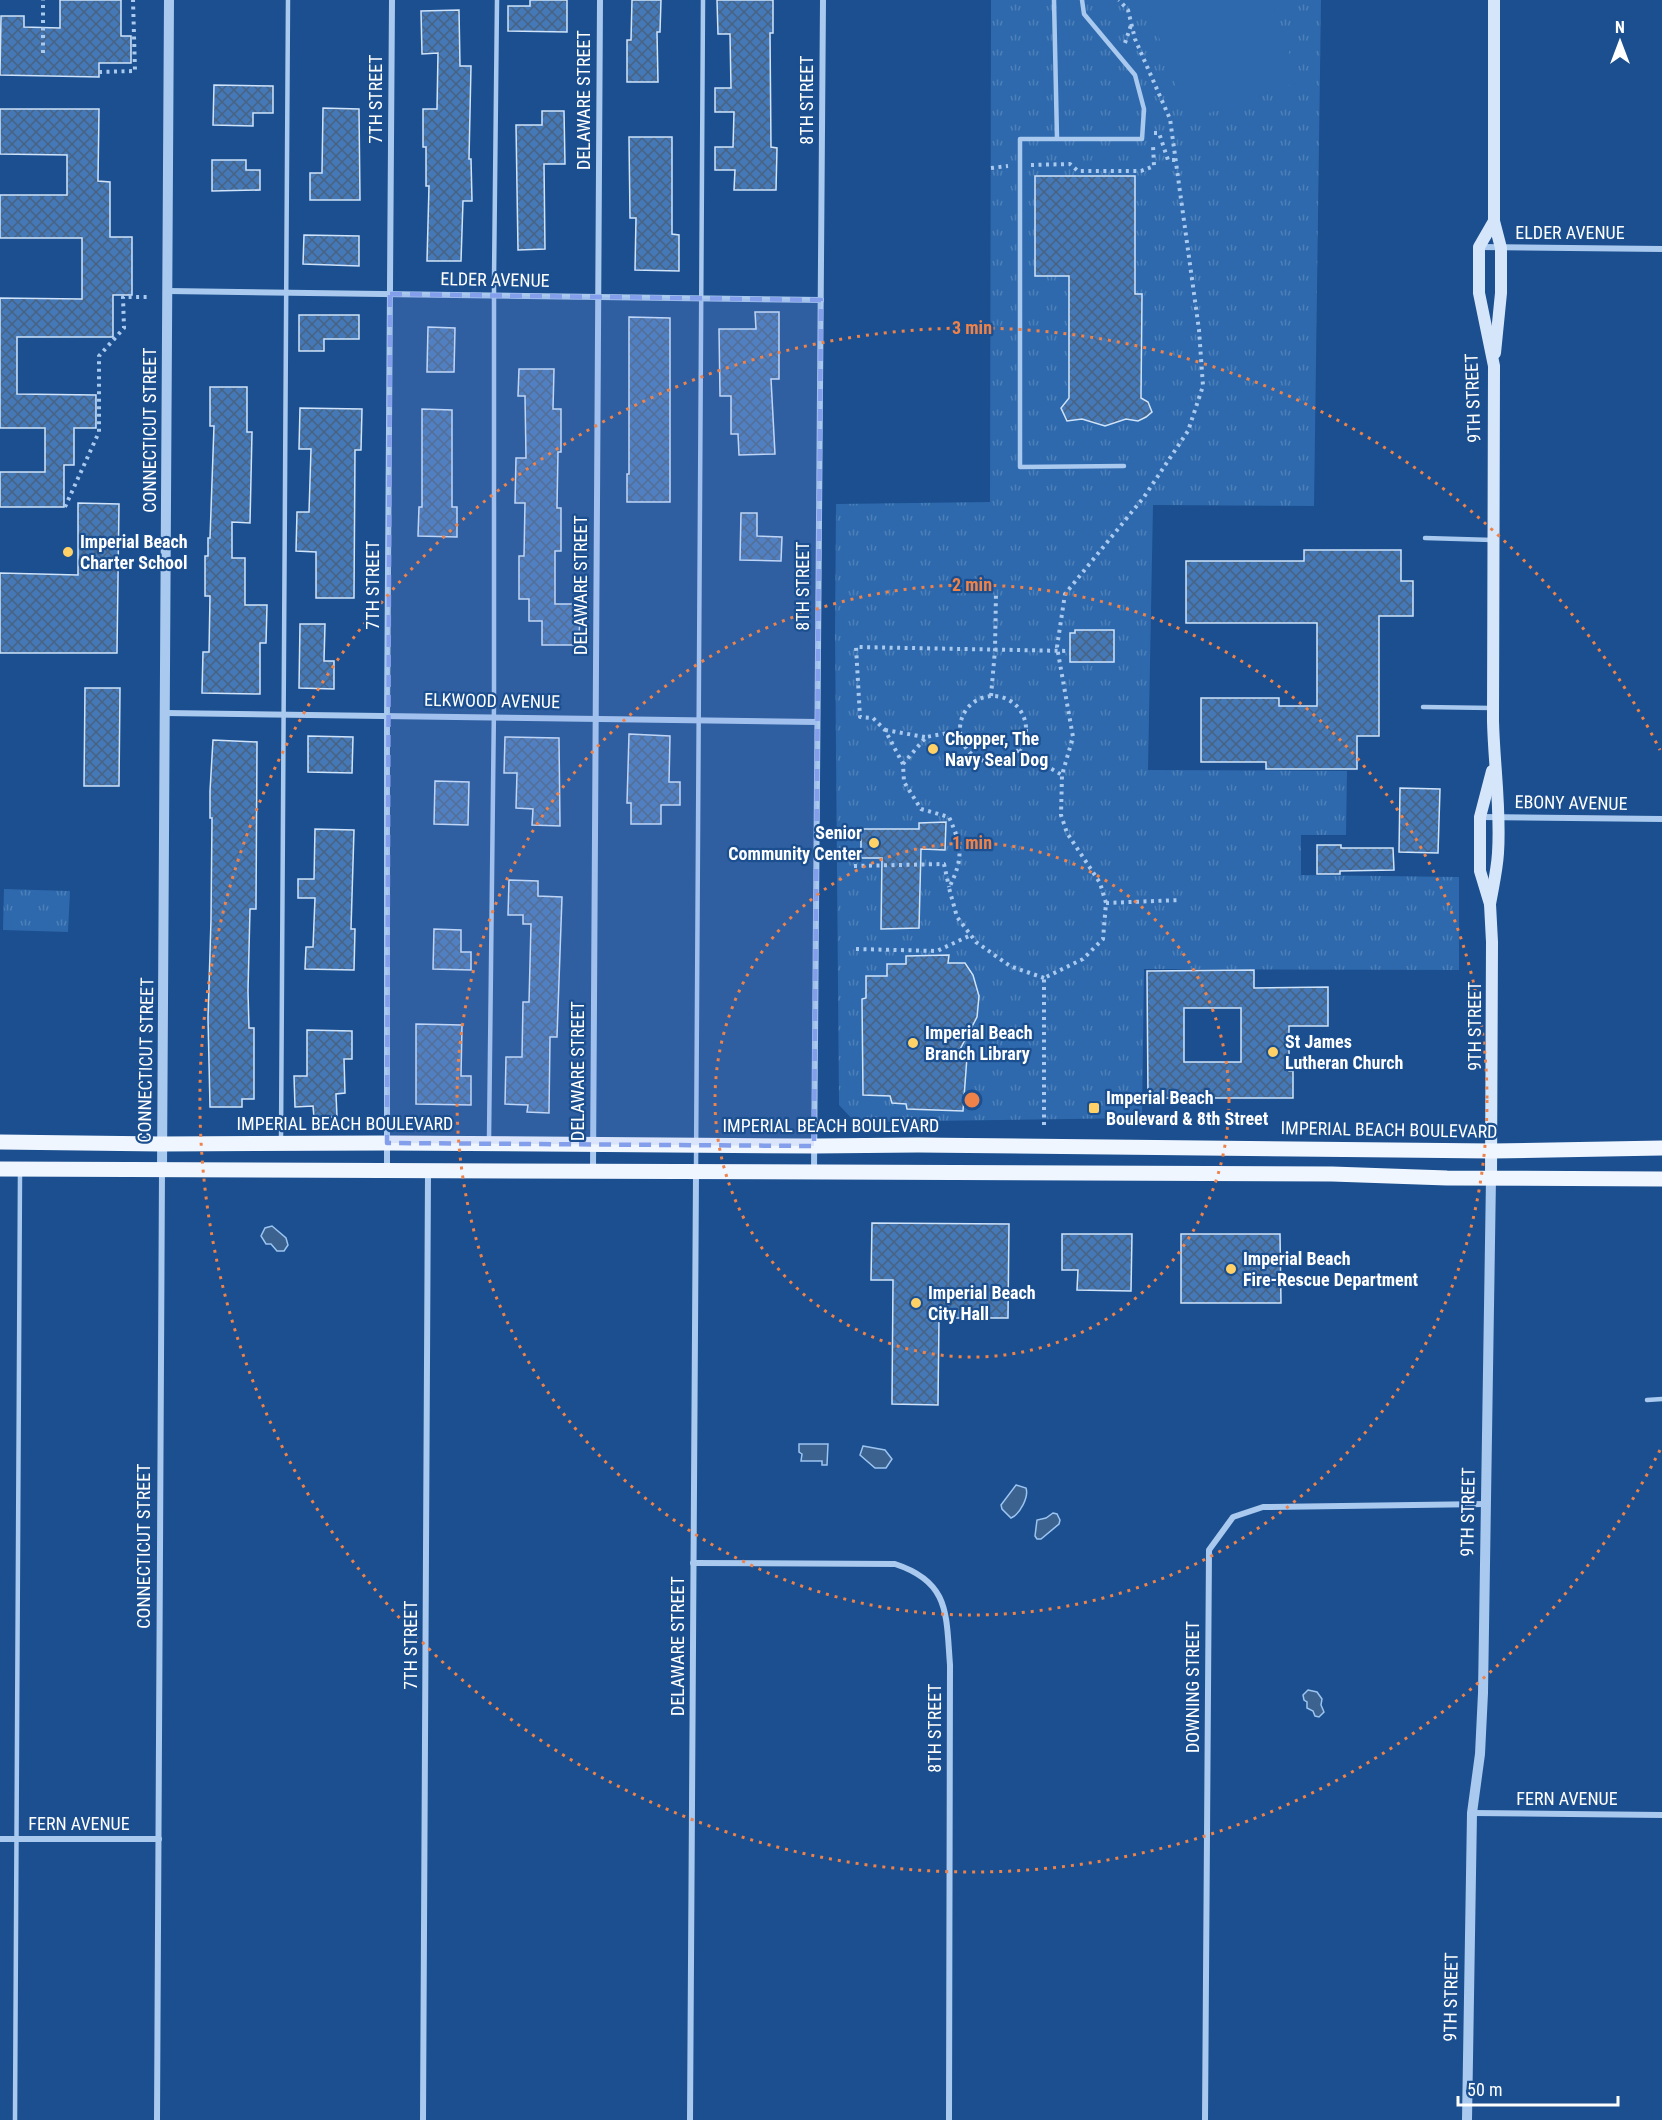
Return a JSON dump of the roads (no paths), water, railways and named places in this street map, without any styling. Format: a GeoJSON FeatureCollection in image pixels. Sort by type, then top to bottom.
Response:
{"type":"FeatureCollection","features":[{"type":"Feature","properties":{"kind":"main road","name":"9TH STREET"},"geometry":{"type":"LineString","coordinates":[[1491,1178],[1493,954],[1490,904],[1498,854],[1499,817],[1494,763],[1493,708],[1494,366],[1479,293],[1479,248],[1494,221],[1494,0]]}},
{"type":"Feature","properties":{"kind":"main road"},"geometry":{"type":"LineString","coordinates":[[1494,221],[1501,248],[1501,293],[1494,366]]}},
{"type":"Feature","properties":{"kind":"main road","name":"9TH STREET"},"geometry":{"type":"LineString","coordinates":[[1490,904],[1480,872],[1480,817],[1494,763]]}},
{"type":"Feature","properties":{"kind":"main road","name":"IMPERIAL BEACH BOULEVARD"},"geometry":{"type":"LineString","coordinates":[[0,1142],[918,1145],[1492,1151],[1662,1148]]}},
{"type":"Feature","properties":{"kind":"main road"},"geometry":{"type":"LineString","coordinates":[[0,1169],[1320,1174],[1662,1179]]}},
{"type":"Feature","properties":{"kind":"street","name":"CONNECTICUT STREET"},"geometry":{"type":"LineString","coordinates":[[157,2120],[169,0]]}},
{"type":"Feature","properties":{"kind":"street","name":"7TH STREET"},"geometry":{"type":"LineString","coordinates":[[387,1170],[387,716],[392,0]]}},
{"type":"Feature","properties":{"kind":"street","name":"DELAWARE STREET"},"geometry":{"type":"LineString","coordinates":[[592,1171],[600,0]]}},
{"type":"Feature","properties":{"kind":"street","name":"8TH STREET"},"geometry":{"type":"LineString","coordinates":[[814,1172],[823,0]]}},
{"type":"Feature","properties":{"kind":"street","name":"ELDER AVENUE"},"geometry":{"type":"LineString","coordinates":[[1479,248],[1662,249]]}},
{"type":"Feature","properties":{"kind":"street","name":"ELDER AVENUE"},"geometry":{"type":"LineString","coordinates":[[168,291],[821,300]]}},
{"type":"Feature","properties":{"kind":"street","name":"ELKWOOD AVENUE"},"geometry":{"type":"LineString","coordinates":[[165,713],[817,722]]}},
{"type":"Feature","properties":{"kind":"street","name":"EBONY AVENUE"},"geometry":{"type":"LineString","coordinates":[[1480,817],[1662,819]]}},
{"type":"Feature","properties":{"kind":"street","name":"7TH STREET"},"geometry":{"type":"LineString","coordinates":[[423,2120],[429,1171]]}},
{"type":"Feature","properties":{"kind":"street","name":"DELAWARE STREET"},"geometry":{"type":"LineString","coordinates":[[690,2120],[696,1172]]}},
{"type":"Feature","properties":{"kind":"street","name":"9TH STREET"},"geometry":{"type":"LineString","coordinates":[[1467,2120],[1472,1813],[1480,1754],[1483,1694],[1491,1178]]}},
{"type":"Feature","properties":{"kind":"street","name":"DOWNING STREET"},"geometry":{"type":"LineString","coordinates":[[1205,2120],[1209,1550],[1233,1517],[1263,1506],[1486,1504]]}},
{"type":"Feature","properties":{"kind":"street","name":"8TH STREET"},"geometry":{"type":"LineString","coordinates":[[693,1563],[895,1564],[919,1574],[934,1587],[940,1597],[946,1620],[950,1665],[949,2120]]}},
{"type":"Feature","properties":{"kind":"street","name":"FERN AVENUE"},"geometry":{"type":"LineString","coordinates":[[1472,1813],[1662,1815]]}},
{"type":"Feature","properties":{"kind":"street","name":"FERN AVENUE"},"geometry":{"type":"LineString","coordinates":[[0,1839],[159,1839]]}},
{"type":"Feature","properties":{"kind":"lane"},"geometry":{"type":"LineString","coordinates":[[281,1144],[288,0]]}},
{"type":"Feature","properties":{"kind":"lane"},"geometry":{"type":"LineString","coordinates":[[489,1144],[494,717],[497,0]]}},
{"type":"Feature","properties":{"kind":"lane"},"geometry":{"type":"LineString","coordinates":[[696,1172],[703,0]]}},
{"type":"Feature","properties":{"kind":"lane"},"geometry":{"type":"LineString","coordinates":[[1054,0],[1057,138]]}},
{"type":"Feature","properties":{"kind":"lane"},"geometry":{"type":"LineString","coordinates":[[1082,0],[1084,14],[1135,75],[1143,109],[1142,139],[1020,139],[1020,467],[1124,466]]}},
{"type":"Feature","properties":{"kind":"lane"},"geometry":{"type":"LineString","coordinates":[[1425,538],[1493,540]]}},
{"type":"Feature","properties":{"kind":"lane"},"geometry":{"type":"LineString","coordinates":[[1423,707],[1493,708]]}},
{"type":"Feature","properties":{"kind":"lane"},"geometry":{"type":"LineString","coordinates":[[15,2120],[20,1169]]}},
{"type":"Feature","properties":{"kind":"lane"},"geometry":{"type":"LineString","coordinates":[[1647,1400],[1662,1400]]}},
{"type":"Feature","properties":{"kind":"place","name":"Imperial Beach Charter School"},"geometry":{"type":"Point","coordinates":[68,552]}},
{"type":"Feature","properties":{"kind":"place","name":"Chopper, The Navy Seal Dog"},"geometry":{"type":"Point","coordinates":[933,749]}},
{"type":"Feature","properties":{"kind":"place","name":"Senior Community Center"},"geometry":{"type":"Point","coordinates":[874,843]}},
{"type":"Feature","properties":{"kind":"place","name":"Imperial Beach Branch Library"},"geometry":{"type":"Point","coordinates":[913,1043]}},
{"type":"Feature","properties":{"kind":"place","name":"St James Lutheran Church"},"geometry":{"type":"Point","coordinates":[1273,1052]}},
{"type":"Feature","properties":{"kind":"place","name":"Imperial Beach Boulevard & 8th Street"},"geometry":{"type":"Point","coordinates":[1094,1108]}},
{"type":"Feature","properties":{"kind":"place","name":"Imperial Beach Fire-Rescue Department"},"geometry":{"type":"Point","coordinates":[1231,1269]}},
{"type":"Feature","properties":{"kind":"place","name":"Imperial Beach City Hall"},"geometry":{"type":"Point","coordinates":[916,1303]}}]}
